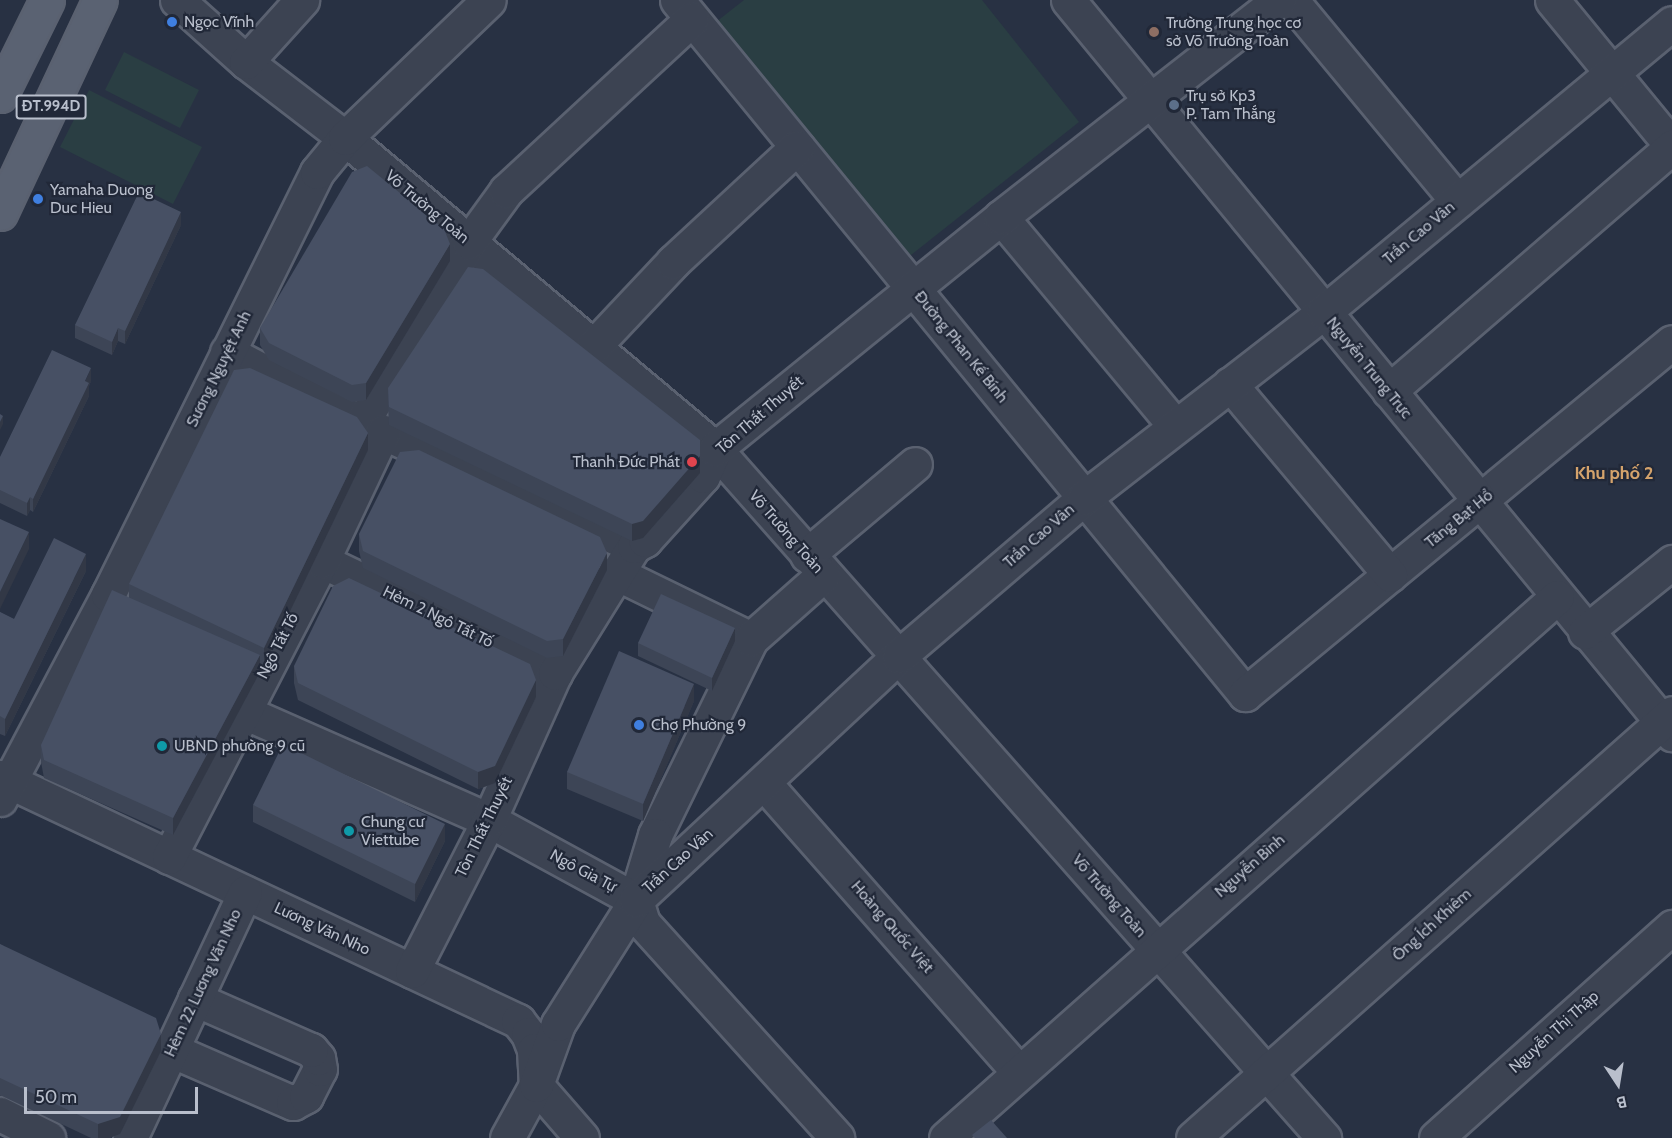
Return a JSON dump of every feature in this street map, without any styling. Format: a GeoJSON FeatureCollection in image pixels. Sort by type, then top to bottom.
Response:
{"type":"FeatureCollection","features":[{"type":"Feature","properties":{"kind":"main road","name":"ĐT.994D"},"geometry":{"type":"LineString","coordinates":[[0,95],[47,0]]}},
{"type":"Feature","properties":{"kind":"main road","name":"ĐT.994D"},"geometry":{"type":"LineString","coordinates":[[0,213],[100,0]]}},
{"type":"Feature","properties":{"kind":"street","name":"Võ Trường Toản"},"geometry":{"type":"LineString","coordinates":[[177,0],[246,62],[345,138],[715,449],[815,565],[899,656],[1324,1138]]}},
{"type":"Feature","properties":{"kind":"street"},"geometry":{"type":"LineString","coordinates":[[246,62],[302,0]]}},
{"type":"Feature","properties":{"kind":"street","name":"Sương Nguyệt Anh"},"geometry":{"type":"LineString","coordinates":[[3,786],[108,595],[317,172],[345,138],[489,0]]}},
{"type":"Feature","properties":{"kind":"street","name":"Nguyễn Trung Trực"},"geometry":{"type":"LineString","coordinates":[[1068,0],[1586,632],[1669,723]]}},
{"type":"Feature","properties":{"kind":"street","name":"Tôn Thất Thuyết"},"geometry":{"type":"LineString","coordinates":[[412,971],[489,820],[555,673],[627,560],[703,476],[715,449],[1001,217],[1279,0]]}},
{"type":"Feature","properties":{"kind":"street"},"geometry":{"type":"LineString","coordinates":[[1291,0],[1457,201]]}},
{"type":"Feature","properties":{"kind":"street"},"geometry":{"type":"LineString","coordinates":[[1389,391],[1672,146],[1552,0]]}},
{"type":"Feature","properties":{"kind":"street","name":"Đường Phan Kế Bính"},"geometry":{"type":"LineString","coordinates":[[685,10],[1245,694]]}},
{"type":"Feature","properties":{"kind":"street","name":"Ngô Tất Tố"},"geometry":{"type":"LineString","coordinates":[[169,857],[322,561],[373,428],[469,242],[506,191],[685,10]]}},
{"type":"Feature","properties":{"kind":"street","name":"Trần Cao Vân"},"geometry":{"type":"LineString","coordinates":[[507,1138],[536,1085],[558,1024],[636,900],[899,656],[1084,498],[1324,312],[1611,70],[1672,23]]}},
{"type":"Feature","properties":{"kind":"street"},"geometry":{"type":"LineString","coordinates":[[594,347],[673,262],[797,147]]}},
{"type":"Feature","properties":{"kind":"street"},"geometry":{"type":"LineString","coordinates":[[1001,217],[1175,426]]}},
{"type":"Feature","properties":{"kind":"street","name":"Tăng Bạt Hổ"},"geometry":{"type":"LineString","coordinates":[[1245,694],[1672,342]]}},
{"type":"Feature","properties":{"kind":"street"},"geometry":{"type":"LineString","coordinates":[[227,352],[627,560],[751,639]]}},
{"type":"Feature","properties":{"kind":"street"},"geometry":{"type":"LineString","coordinates":[[1230,384],[1390,575]]}},
{"type":"Feature","properties":{"kind":"street"},"geometry":{"type":"LineString","coordinates":[[636,900],[655,835],[751,639],[815,565],[915,464]]}},
{"type":"Feature","properties":{"kind":"street","name":"Hẻm 2 Ngô Tất Tố"},"geometry":{"type":"LineString","coordinates":[[322,561],[555,673]]}},
{"type":"Feature","properties":{"kind":"street"},"geometry":{"type":"LineString","coordinates":[[1586,632],[1672,562]]}},
{"type":"Feature","properties":{"kind":"street","name":"Nguyễn Bình"},"geometry":{"type":"LineString","coordinates":[[946,1138],[1155,949],[1557,597]]}},
{"type":"Feature","properties":{"kind":"street","name":"Ngô Gia Tự"},"geometry":{"type":"LineString","coordinates":[[244,712],[489,820],[636,900],[643,923],[837,1138]]}},
{"type":"Feature","properties":{"kind":"street","name":"Ông Ích Khiêm"},"geometry":{"type":"LineString","coordinates":[[1193,1138],[1669,723]]}},
{"type":"Feature","properties":{"kind":"street","name":"Hoàng Quốc Việt"},"geometry":{"type":"LineString","coordinates":[[764,783],[1019,1072]]}},
{"type":"Feature","properties":{"kind":"street","name":"Lương Văn Nho"},"geometry":{"type":"LineString","coordinates":[[3,786],[169,857],[524,1026],[534,1050],[536,1085]]}},
{"type":"Feature","properties":{"kind":"street","name":"Hẻm 22 Lương Văn Nho"},"geometry":{"type":"LineString","coordinates":[[130,1138],[245,893]]}},
{"type":"Feature","properties":{"kind":"street","name":"Nguyễn Thị Thập"},"geometry":{"type":"LineString","coordinates":[[1436,1138],[1672,927]]}},
{"type":"Feature","properties":{"kind":"street"},"geometry":{"type":"LineString","coordinates":[[148,1018],[175,1041],[293,1103],[306,1096],[320,1069],[318,1058],[311,1050],[195,999]]}},
{"type":"Feature","properties":{"kind":"street"},"geometry":{"type":"LineString","coordinates":[[536,1085],[582,1138]]}},
{"type":"Feature","properties":{"kind":"street"},"geometry":{"type":"LineString","coordinates":[[0,1114],[48,1138]]}},
{"type":"Feature","properties":{"kind":"green space"},"geometry":{"type":"Polygon","coordinates":[[[744,0],[982,0],[1079,122],[906,259],[716,22],[744,0]]]}},
{"type":"Feature","properties":{"kind":"green space"},"geometry":{"type":"Polygon","coordinates":[[[124,52],[199,90],[180,128],[105,90],[124,52]]]}},
{"type":"Feature","properties":{"kind":"green space"},"geometry":{"type":"Polygon","coordinates":[[[89,90],[202,147],[173,204],[60,147],[89,90]]]}},
{"type":"Feature","properties":{"kind":"building"},"geometry":{"type":"Polygon","coordinates":[[[367,166],[444,229],[450,244],[366,383],[352,385],[269,343],[260,328],[352,172],[367,166]]]}},
{"type":"Feature","properties":{"kind":"building"},"geometry":{"type":"Polygon","coordinates":[[[139,192],[181,212],[125,331],[118,328],[112,342],[75,325],[139,192]]]}},
{"type":"Feature","properties":{"kind":"building"},"geometry":{"type":"Polygon","coordinates":[[[468,267],[483,269],[700,440],[700,456],[643,521],[632,524],[389,407],[388,388],[468,267]]]}},
{"type":"Feature","properties":{"kind":"building"},"geometry":{"type":"Polygon","coordinates":[[[52,350],[91,368],[85,381],[89,383],[33,499],[30,497],[27,503],[0,490],[0,457],[52,350]]]}},
{"type":"Feature","properties":{"kind":"building"},"geometry":{"type":"Polygon","coordinates":[[[250,368],[357,417],[368,433],[264,648],[129,584],[234,370],[250,368]]]}},
{"type":"Feature","properties":{"kind":"building"},"geometry":{"type":"Polygon","coordinates":[[[419,450],[600,537],[607,553],[563,639],[547,641],[363,551],[359,534],[400,452],[419,450]]]}},
{"type":"Feature","properties":{"kind":"building"},"geometry":{"type":"Polygon","coordinates":[[[0,519],[29,532],[0,592],[0,519]]]}},
{"type":"Feature","properties":{"kind":"building"},"geometry":{"type":"Polygon","coordinates":[[[54,538],[86,554],[5,719],[0,716],[0,612],[14,619],[54,538]]]}},
{"type":"Feature","properties":{"kind":"building"},"geometry":{"type":"Polygon","coordinates":[[[349,578],[530,664],[536,680],[495,766],[478,772],[298,683],[294,666],[333,586],[349,578]]]}},
{"type":"Feature","properties":{"kind":"building"},"geometry":{"type":"Polygon","coordinates":[[[112,590],[260,655],[173,818],[44,760],[41,745],[112,590]]]}},
{"type":"Feature","properties":{"kind":"building"},"geometry":{"type":"Polygon","coordinates":[[[661,594],[735,628],[712,678],[638,643],[661,594]]]}},
{"type":"Feature","properties":{"kind":"building"},"geometry":{"type":"Polygon","coordinates":[[[619,651],[694,684],[643,804],[567,772],[619,651]]]}},
{"type":"Feature","properties":{"kind":"building","name":"Chung cư Viettube"},"geometry":{"type":"Polygon","coordinates":[[[283,744],[445,824],[415,884],[253,805],[283,744]]]}},
{"type":"Feature","properties":{"kind":"building"},"geometry":{"type":"Polygon","coordinates":[[[0,944],[156,1018],[161,1034],[120,1117],[98,1124],[0,1078],[0,944]]]}},
{"type":"Feature","properties":{"kind":"building"},"geometry":{"type":"Polygon","coordinates":[[[991,1120],[1007,1138],[975,1138],[972,1135],[991,1120]]]}},
{"type":"Feature","properties":{"kind":"place","name":"Ngọc Vĩnh"},"geometry":{"type":"Point","coordinates":[172,22]}},
{"type":"Feature","properties":{"kind":"place","name":"Trường Trung học cơ sở Võ Trường Toản"},"geometry":{"type":"Point","coordinates":[1154,32]}},
{"type":"Feature","properties":{"kind":"place","name":"Trụ sở Kp3 P. Tam Thắng"},"geometry":{"type":"Point","coordinates":[1174,105]}},
{"type":"Feature","properties":{"kind":"place","name":"Yamaha Duong Duc Hieu"},"geometry":{"type":"Point","coordinates":[38,199]}},
{"type":"Feature","properties":{"kind":"place","name":"Thanh Đức Phát"},"geometry":{"type":"Point","coordinates":[692,462]}},
{"type":"Feature","properties":{"kind":"place","name":"Chợ Phường 9"},"geometry":{"type":"Point","coordinates":[639,725]}},
{"type":"Feature","properties":{"kind":"place","name":"UBND phường 9 cũ"},"geometry":{"type":"Point","coordinates":[162,746]}},
{"type":"Feature","properties":{"kind":"place","name":"Chung cư Viettube"},"geometry":{"type":"Point","coordinates":[349,831]}},
{"type":"Feature","properties":{"kind":"district","name":"Khu phố 2"},"geometry":{"type":"Point","coordinates":[1614,473]}}]}
